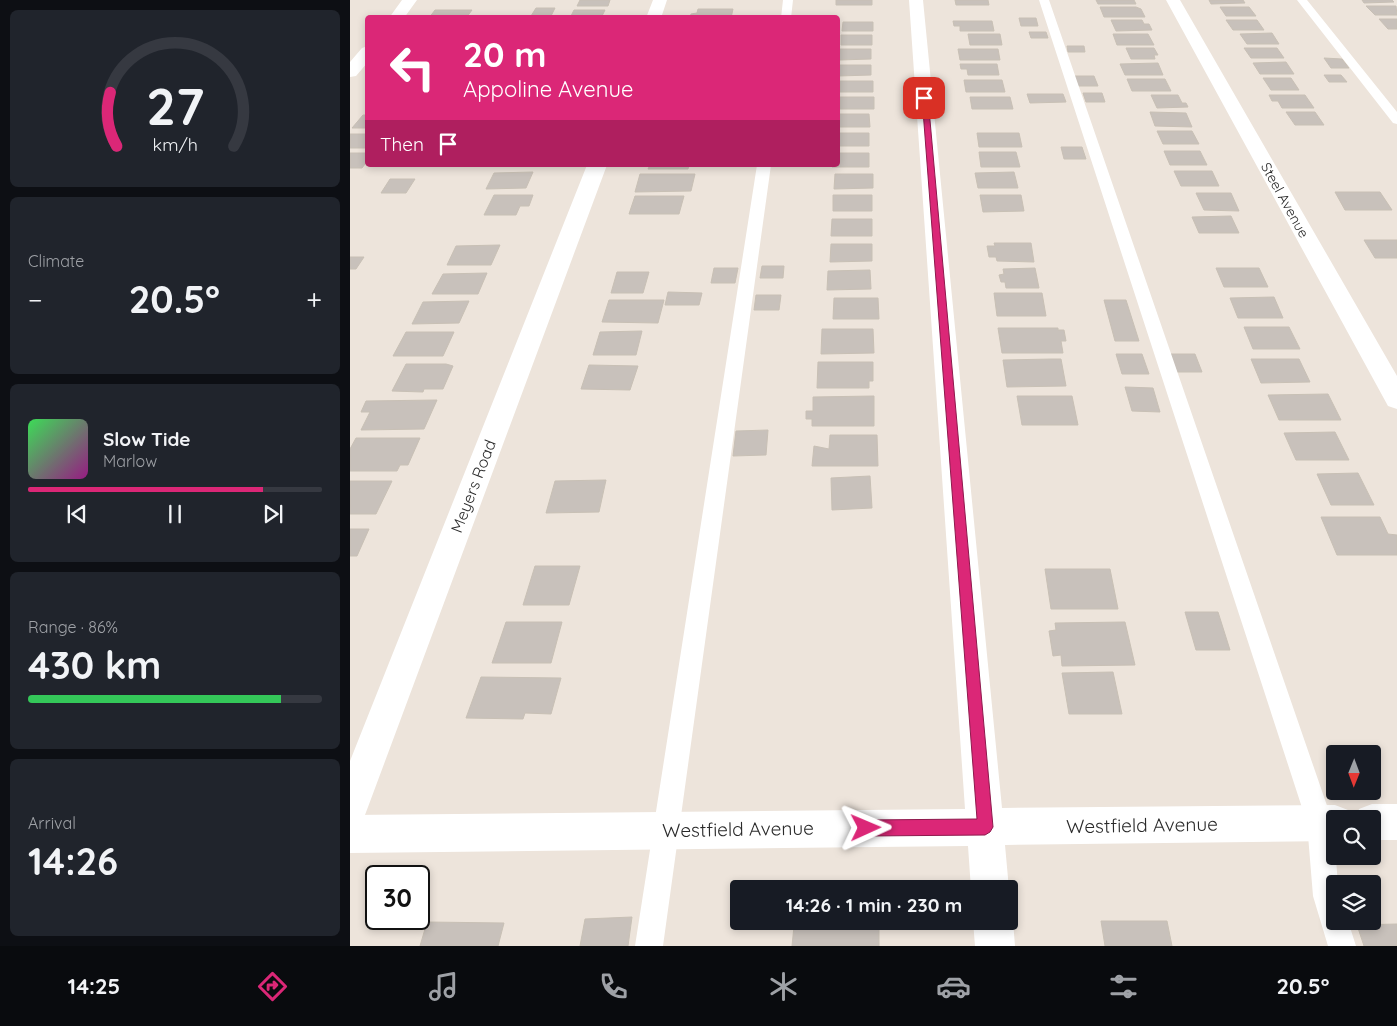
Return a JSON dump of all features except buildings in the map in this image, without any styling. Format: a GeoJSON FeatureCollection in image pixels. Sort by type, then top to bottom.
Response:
{"type":"FeatureCollection","features":[{"type":"Feature","properties":{"kind":"street"},"geometry":{"type":"LineString","coordinates":[[398,15],[410,0]]}},
{"type":"Feature","properties":{"kind":"street"},"geometry":{"type":"LineString","coordinates":[[654,15],[660,0]]}},
{"type":"Feature","properties":{"kind":"street"},"geometry":{"type":"LineString","coordinates":[[916,0],[989,880]]}},
{"type":"Feature","properties":{"kind":"street","name":"Steel Avenue"},"geometry":{"type":"LineString","coordinates":[[1173,0],[1397,399]]}},
{"type":"Feature","properties":{"kind":"street"},"geometry":{"type":"LineString","coordinates":[[350,72],[365,54]]}},
{"type":"Feature","properties":{"kind":"street","name":"Meyers Road"},"geometry":{"type":"LineString","coordinates":[[350,807],[596,167]]}},
{"type":"Feature","properties":{"kind":"street"},"geometry":{"type":"LineString","coordinates":[[1381,822],[1397,822]]}},
{"type":"Feature","properties":{"kind":"street","name":"Westfield Avenue"},"geometry":{"type":"LineString","coordinates":[[350,834],[1326,823]]}},
{"type":"Feature","properties":{"kind":"street"},"geometry":{"type":"LineString","coordinates":[[994,930],[995,946]]}},
{"type":"Feature","properties":{"kind":"lane"},"geometry":{"type":"LineString","coordinates":[[786,15],[788,0]]}},
{"type":"Feature","properties":{"kind":"lane"},"geometry":{"type":"LineString","coordinates":[[1044,0],[1326,817]]}},
{"type":"Feature","properties":{"kind":"lane"},"geometry":{"type":"LineString","coordinates":[[1302,0],[1397,120]]}},
{"type":"Feature","properties":{"kind":"lane"},"geometry":{"type":"LineString","coordinates":[[649,946],[764,167]]}},
{"type":"Feature","properties":{"kind":"lane"},"geometry":{"type":"LineString","coordinates":[[1327,865],[1326,896],[1342,946]]}},
{"type":"Feature","properties":{"kind":"route"},"geometry":{"type":"LineString","coordinates":[[866,828],[985,827],[924,98]]}}]}
